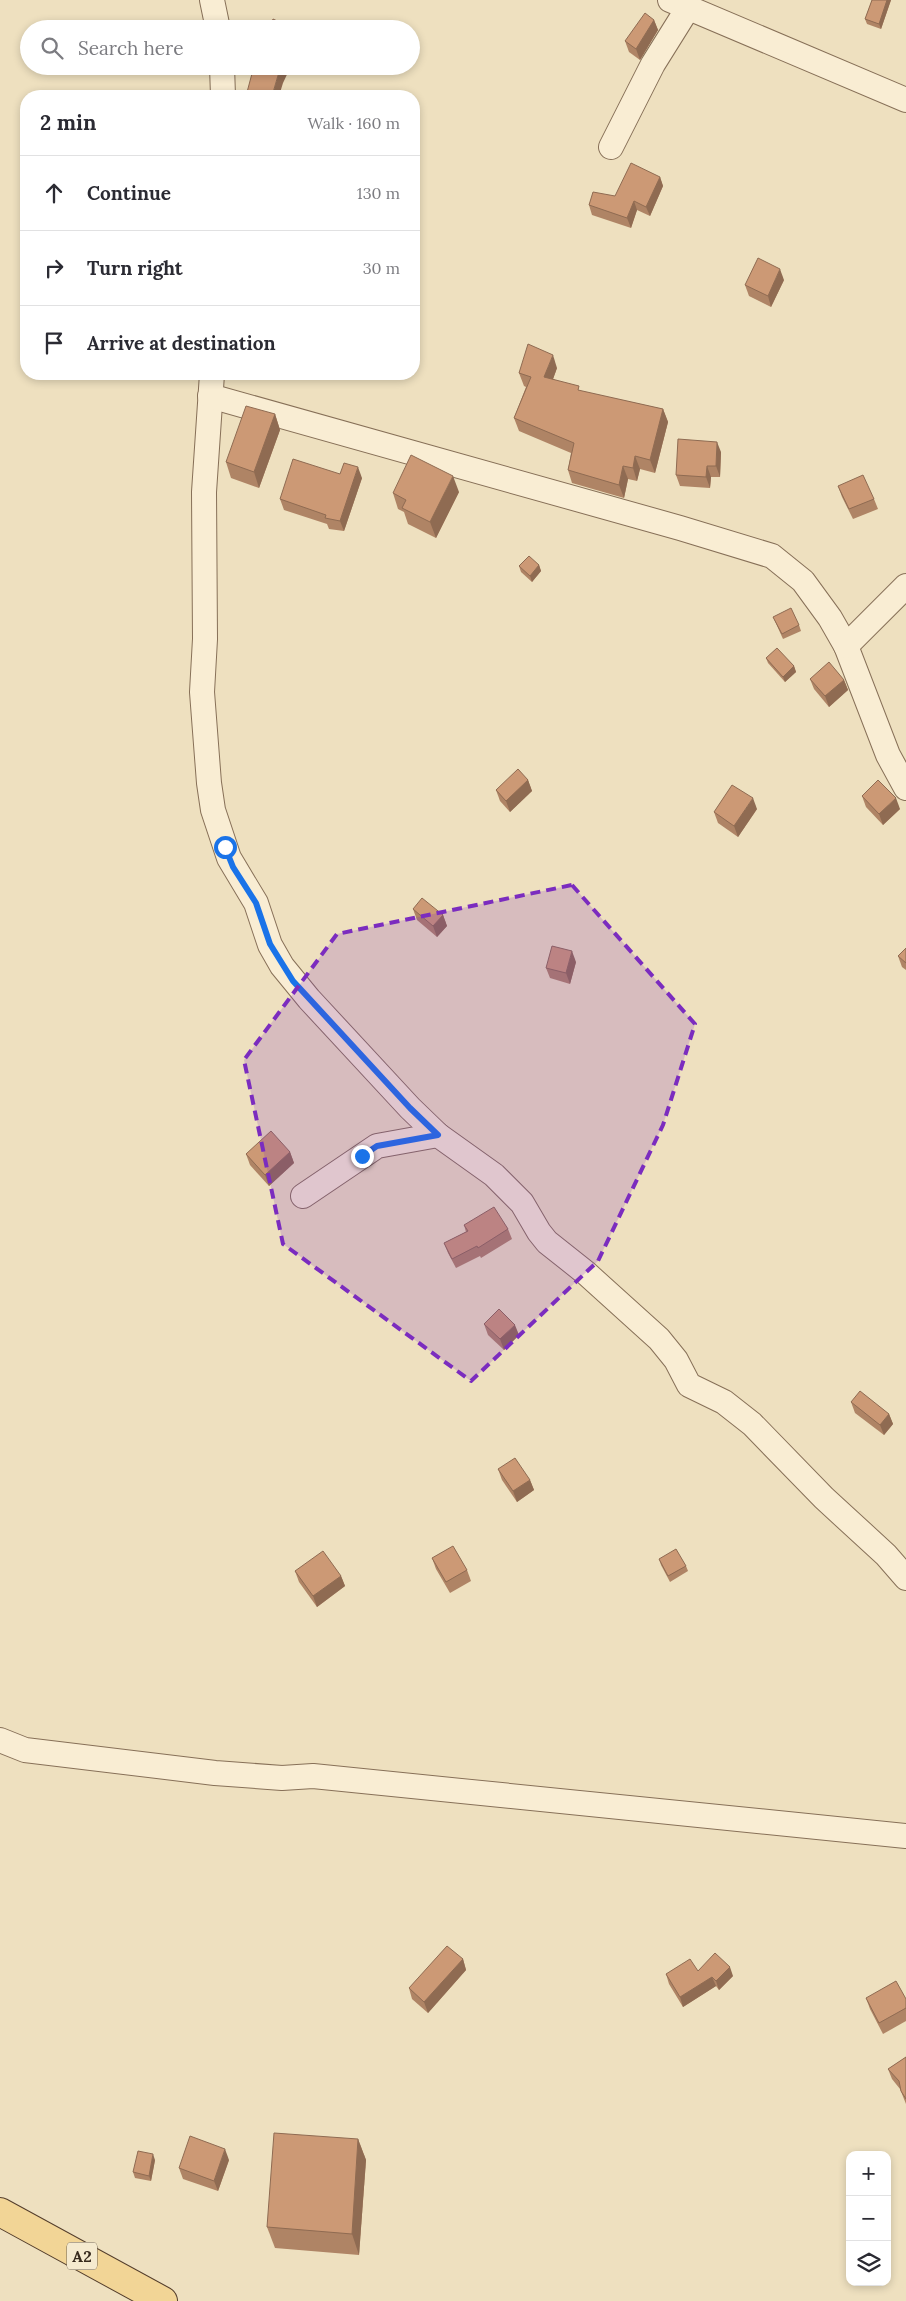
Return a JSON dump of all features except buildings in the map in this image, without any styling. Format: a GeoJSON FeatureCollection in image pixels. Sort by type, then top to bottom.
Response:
{"type":"FeatureCollection","features":[{"type":"Feature","properties":{"kind":"main road","name":"A2"},"geometry":{"type":"LineString","coordinates":[[0,2212],[163,2301]]}},
{"type":"Feature","properties":{"kind":"street"},"geometry":{"type":"LineString","coordinates":[[212,0],[216,20]]}},
{"type":"Feature","properties":{"kind":"street"},"geometry":{"type":"LineString","coordinates":[[611,148],[653,64],[679,4],[906,100]]}},
{"type":"Feature","properties":{"kind":"street"},"geometry":{"type":"LineString","coordinates":[[222,75],[223,90]]}},
{"type":"Feature","properties":{"kind":"street"},"geometry":{"type":"LineString","coordinates":[[906,788],[888,755],[846,646],[830,618],[803,581],[772,556],[211,385],[204,492],[205,622],[203,721],[213,810],[220,836],[233,867],[256,903],[270,944],[282,966],[309,999],[410,1108],[438,1135],[494,1175],[522,1203],[547,1242],[586,1273],[659,1340],[676,1360],[689,1385],[724,1402],[752,1424],[824,1498],[886,1555],[906,1578]]}},
{"type":"Feature","properties":{"kind":"street"},"geometry":{"type":"LineString","coordinates":[[846,646],[906,586]]}},
{"type":"Feature","properties":{"kind":"street"},"geometry":{"type":"LineString","coordinates":[[303,1196],[377,1146],[438,1135]]}},
{"type":"Feature","properties":{"kind":"street"},"geometry":{"type":"LineString","coordinates":[[0,1740],[25,1750],[215,1773],[282,1778],[313,1776],[906,1836]]}},
{"type":"Feature","properties":{"kind":"highlighted area"},"geometry":{"type":"Polygon","coordinates":[[[572,885],[695,1024],[663,1125],[598,1261],[471,1381],[283,1244],[244,1060],[337,934],[572,885]]]}},
{"type":"Feature","properties":{"kind":"route"},"geometry":{"type":"LineString","coordinates":[[225,847],[233,867],[256,903],[270,944],[293,981],[410,1108],[438,1135],[377,1146],[362,1156]]}}]}
